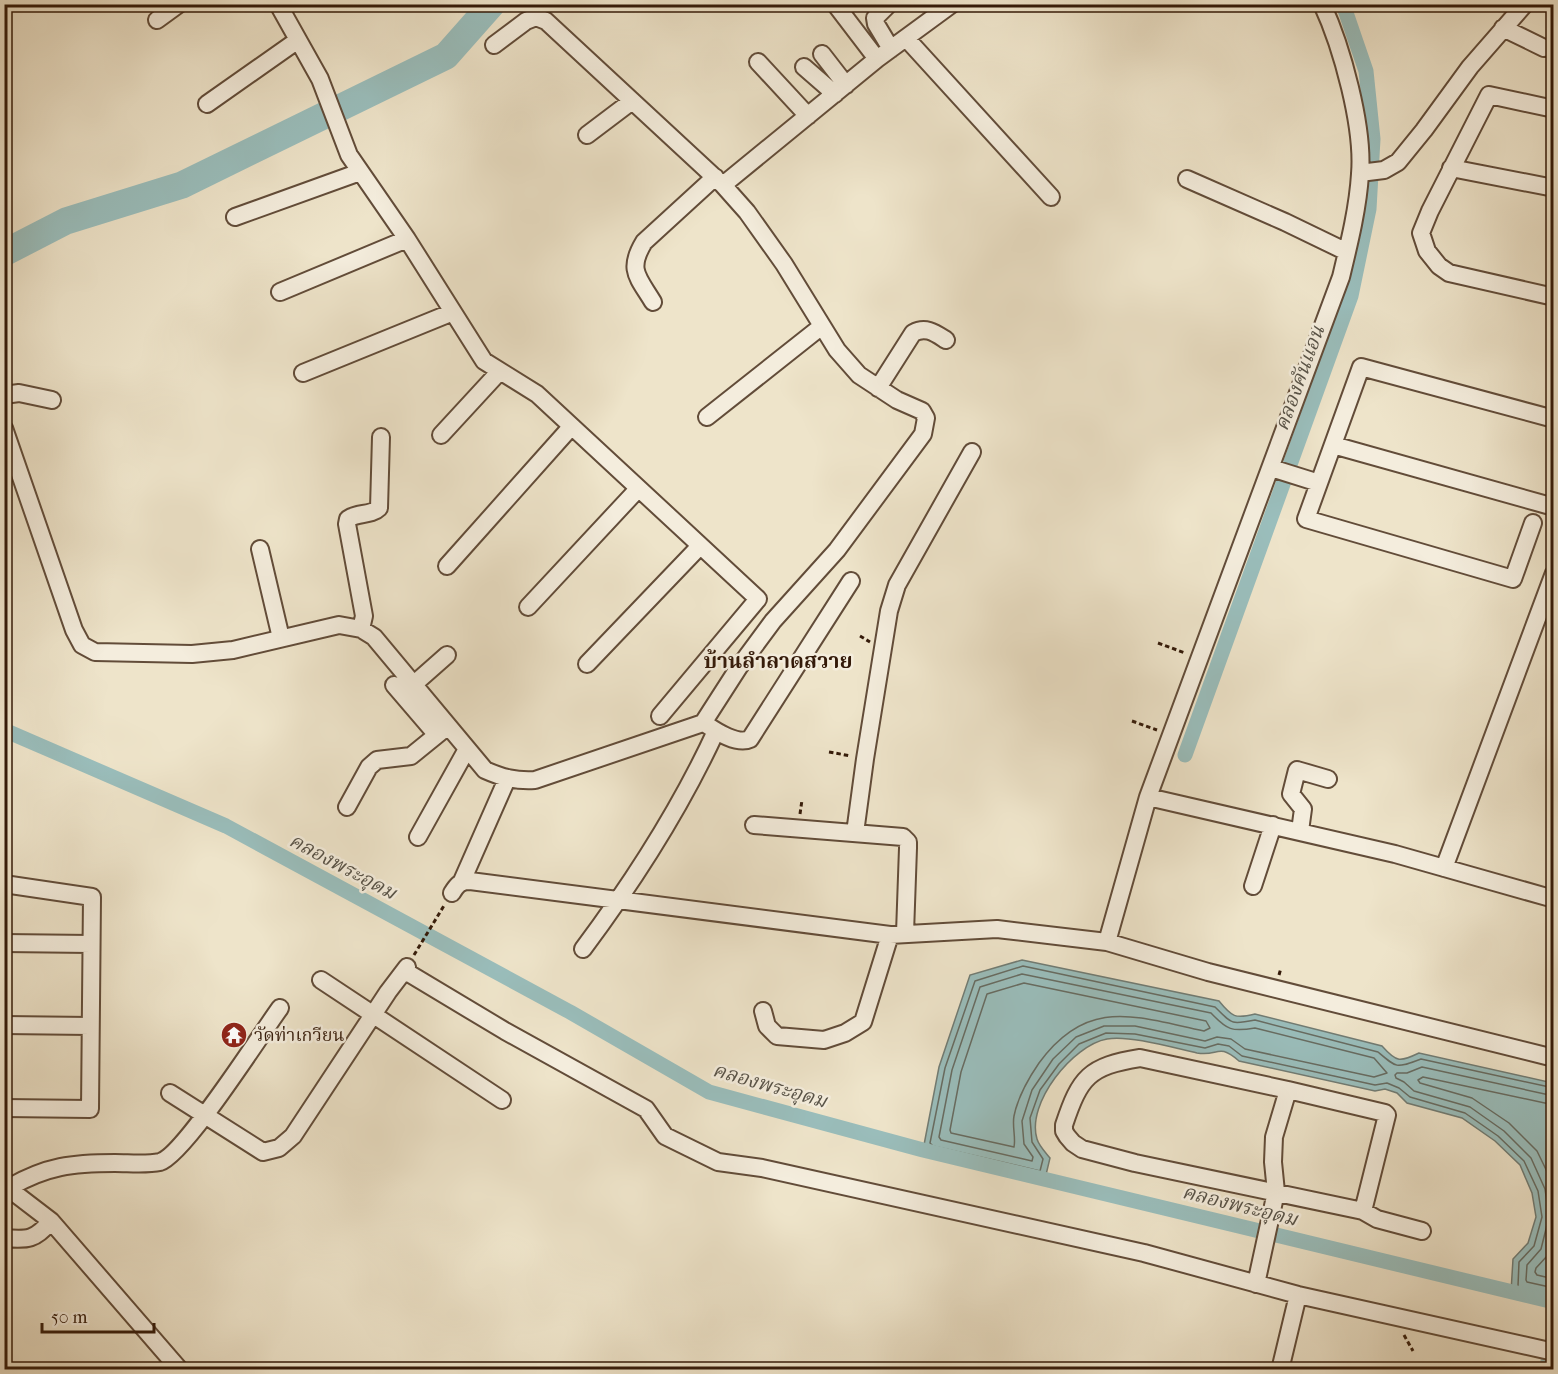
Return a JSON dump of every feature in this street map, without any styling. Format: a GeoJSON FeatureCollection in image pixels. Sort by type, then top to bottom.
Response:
{"type":"FeatureCollection","features":[{"type":"Feature","properties":{"kind":"street"},"geometry":{"type":"LineString","coordinates":[[157,20],[179,4]]}},
{"type":"Feature","properties":{"kind":"street"},"geometry":{"type":"LineString","coordinates":[[278,4],[320,79],[349,155],[407,239],[484,361],[537,394],[758,599],[660,716]]}},
{"type":"Feature","properties":{"kind":"street"},"geometry":{"type":"LineString","coordinates":[[835,4],[878,59]]}},
{"type":"Feature","properties":{"kind":"street"},"geometry":{"type":"LineString","coordinates":[[889,4],[875,18],[876,24],[891,49]]}},
{"type":"Feature","properties":{"kind":"street"},"geometry":{"type":"LineString","coordinates":[[653,302],[637,276],[634,265],[637,253],[644,242],[719,181],[808,116],[878,59],[952,4]]}},
{"type":"Feature","properties":{"kind":"street"},"geometry":{"type":"LineString","coordinates":[[1107,942],[1148,797],[1173,736],[1341,278],[1372,172],[1357,124],[1339,44],[1322,4]]}},
{"type":"Feature","properties":{"kind":"street"},"geometry":{"type":"LineString","coordinates":[[1372,172],[1398,162],[1470,67],[1525,4]]}},
{"type":"Feature","properties":{"kind":"street"},"geometry":{"type":"LineString","coordinates":[[494,45],[525,21],[536,17],[546,21],[719,181],[747,212],[800,288],[837,350],[859,375],[897,400],[922,411],[926,418],[923,434],[837,550],[773,621],[739,667],[710,727],[701,763],[621,899],[583,949]]}},
{"type":"Feature","properties":{"kind":"street"},"geometry":{"type":"LineString","coordinates":[[1503,28],[1545,48]]}},
{"type":"Feature","properties":{"kind":"street"},"geometry":{"type":"LineString","coordinates":[[906,38],[1051,197]]}},
{"type":"Feature","properties":{"kind":"street"},"geometry":{"type":"LineString","coordinates":[[207,104],[298,40]]}},
{"type":"Feature","properties":{"kind":"street"},"geometry":{"type":"LineString","coordinates":[[822,54],[841,89]]}},
{"type":"Feature","properties":{"kind":"street"},"geometry":{"type":"LineString","coordinates":[[758,62],[808,116]]}},
{"type":"Feature","properties":{"kind":"street"},"geometry":{"type":"LineString","coordinates":[[804,67],[841,89]]}},
{"type":"Feature","properties":{"kind":"street"},"geometry":{"type":"LineString","coordinates":[[1554,110],[1489,94],[1430,211],[1421,234],[1427,251],[1439,266],[1449,273],[1554,297]]}},
{"type":"Feature","properties":{"kind":"street"},"geometry":{"type":"LineString","coordinates":[[587,135],[632,101]]}},
{"type":"Feature","properties":{"kind":"street"},"geometry":{"type":"LineString","coordinates":[[1451,168],[1554,188]]}},
{"type":"Feature","properties":{"kind":"street"},"geometry":{"type":"LineString","coordinates":[[235,217],[360,172]]}},
{"type":"Feature","properties":{"kind":"street"},"geometry":{"type":"LineString","coordinates":[[1187,178],[1347,252]]}},
{"type":"Feature","properties":{"kind":"street"},"geometry":{"type":"LineString","coordinates":[[280,292],[407,239]]}},
{"type":"Feature","properties":{"kind":"street"},"geometry":{"type":"LineString","coordinates":[[303,373],[453,312]]}},
{"type":"Feature","properties":{"kind":"street"},"geometry":{"type":"LineString","coordinates":[[707,417],[822,326]]}},
{"type":"Feature","properties":{"kind":"street"},"geometry":{"type":"LineString","coordinates":[[878,388],[913,333],[919,330],[929,330],[946,340]]}},
{"type":"Feature","properties":{"kind":"street"},"geometry":{"type":"LineString","coordinates":[[1533,523],[1514,579],[1306,519],[1361,367],[1554,419]]}},
{"type":"Feature","properties":{"kind":"street"},"geometry":{"type":"LineString","coordinates":[[441,435],[500,371]]}},
{"type":"Feature","properties":{"kind":"street"},"geometry":{"type":"LineString","coordinates":[[4,395],[19,393],[52,400]]}},
{"type":"Feature","properties":{"kind":"street"},"geometry":{"type":"LineString","coordinates":[[447,566],[571,427]]}},
{"type":"Feature","properties":{"kind":"street"},"geometry":{"type":"LineString","coordinates":[[4,428],[74,630],[82,645],[95,652],[192,654],[232,650],[339,625],[361,629],[374,638],[413,685],[442,730]]}},
{"type":"Feature","properties":{"kind":"street"},"geometry":{"type":"LineString","coordinates":[[361,629],[364,616],[347,524],[348,519],[352,516],[379,508],[381,437]]}},
{"type":"Feature","properties":{"kind":"street"},"geometry":{"type":"LineString","coordinates":[[1333,445],[1554,507]]}},
{"type":"Feature","properties":{"kind":"street"},"geometry":{"type":"LineString","coordinates":[[855,833],[889,611],[897,585],[972,452]]}},
{"type":"Feature","properties":{"kind":"street"},"geometry":{"type":"LineString","coordinates":[[1271,468],[1318,483]]}},
{"type":"Feature","properties":{"kind":"street"},"geometry":{"type":"LineString","coordinates":[[528,607],[638,489]]}},
{"type":"Feature","properties":{"kind":"street"},"geometry":{"type":"LineString","coordinates":[[587,664],[700,546]]}},
{"type":"Feature","properties":{"kind":"street"},"geometry":{"type":"LineString","coordinates":[[260,549],[281,639]]}},
{"type":"Feature","properties":{"kind":"street"},"geometry":{"type":"LineString","coordinates":[[1443,867],[1554,573]]}},
{"type":"Feature","properties":{"kind":"street"},"geometry":{"type":"LineString","coordinates":[[394,685],[442,730],[467,749],[485,770],[518,781],[535,780],[710,727],[742,741],[750,739],[851,581]]}},
{"type":"Feature","properties":{"kind":"street"},"geometry":{"type":"LineString","coordinates":[[413,685],[447,655]]}},
{"type":"Feature","properties":{"kind":"street"},"geometry":{"type":"LineString","coordinates":[[347,807],[369,767],[377,760],[411,756],[442,730]]}},
{"type":"Feature","properties":{"kind":"street"},"geometry":{"type":"LineString","coordinates":[[418,837],[467,749]]}},
{"type":"Feature","properties":{"kind":"street"},"geometry":{"type":"LineString","coordinates":[[1300,831],[1303,808],[1290,794],[1297,770],[1328,779]]}},
{"type":"Feature","properties":{"kind":"street"},"geometry":{"type":"LineString","coordinates":[[507,779],[457,887],[621,899],[898,934],[997,929],[1107,942],[1208,972],[1554,1058]]}},
{"type":"Feature","properties":{"kind":"street"},"geometry":{"type":"LineString","coordinates":[[1148,797],[1300,831],[1554,898]]}},
{"type":"Feature","properties":{"kind":"street"},"geometry":{"type":"LineString","coordinates":[[754,825],[903,837],[908,842],[898,934],[863,1022],[845,1034],[824,1040],[777,1036],[767,1026],[763,1011]]}},
{"type":"Feature","properties":{"kind":"street"},"geometry":{"type":"LineString","coordinates":[[1252,886],[1273,825]]}},
{"type":"Feature","properties":{"kind":"street"},"geometry":{"type":"LineString","coordinates":[[4,884],[92,897],[90,1108],[4,1108]]}},
{"type":"Feature","properties":{"kind":"street"},"geometry":{"type":"LineString","coordinates":[[4,943],[91,944]]}},
{"type":"Feature","properties":{"kind":"street"},"geometry":{"type":"LineString","coordinates":[[170,1093],[204,1117],[263,1152],[279,1148],[292,1136],[388,992],[406,969],[505,1031],[646,1109],[664,1136],[718,1162],[762,1168],[1258,1276],[1298,1295],[1554,1352]]}},
{"type":"Feature","properties":{"kind":"street"},"geometry":{"type":"LineString","coordinates":[[321,980],[502,1100]]}},
{"type":"Feature","properties":{"kind":"street"},"geometry":{"type":"LineString","coordinates":[[180,1370],[51,1221],[7,1186],[50,1168],[93,1163],[153,1163],[163,1161],[173,1155],[204,1117],[280,1008]]}},
{"type":"Feature","properties":{"kind":"street"},"geometry":{"type":"LineString","coordinates":[[4,1025],[90,1026]]}},
{"type":"Feature","properties":{"kind":"street"},"geometry":{"type":"LineString","coordinates":[[1363,1211],[1387,1115],[1385,1113],[1140,1058],[1117,1062],[1092,1072],[1080,1086],[1064,1125],[1067,1136],[1082,1149],[1275,1197],[1363,1211],[1377,1219],[1422,1231]]}},
{"type":"Feature","properties":{"kind":"street"},"geometry":{"type":"LineString","coordinates":[[1258,1276],[1275,1197],[1272,1162],[1274,1137],[1288,1090]]}},
{"type":"Feature","properties":{"kind":"street"},"geometry":{"type":"LineString","coordinates":[[4,1238],[27,1240],[42,1232],[51,1221]]}},
{"type":"Feature","properties":{"kind":"street"},"geometry":{"type":"LineString","coordinates":[[1280,1370],[1298,1295]]}},
{"type":"Feature","properties":{"kind":"path"},"geometry":{"type":"LineString","coordinates":[[1158,643],[1201,658]]}},
{"type":"Feature","properties":{"kind":"path"},"geometry":{"type":"LineString","coordinates":[[1132,721],[1173,736]]}},
{"type":"Feature","properties":{"kind":"path"},"geometry":{"type":"LineString","coordinates":[[829,752],[865,759]]}},
{"type":"Feature","properties":{"kind":"path"},"geometry":{"type":"LineString","coordinates":[[406,969],[457,887]]}},
{"type":"Feature","properties":{"kind":"water"},"geometry":{"type":"Polygon","coordinates":[[[1022,960],[1219,1001],[1234,1015],[1255,1014],[1382,1046],[1391,1056],[1399,1059],[1419,1053],[1553,1083],[1553,1302],[1511,1292],[1513,1259],[1528,1243],[1536,1217],[1532,1193],[1520,1165],[1495,1141],[1462,1118],[1407,1103],[1397,1093],[1385,1089],[1375,1091],[1239,1061],[1222,1051],[1204,1054],[1140,1040],[1107,1039],[1080,1052],[1055,1078],[1045,1093],[1035,1125],[1038,1142],[1050,1158],[1045,1179],[923,1150],[939,1067],[970,975],[1022,960]]]}},
{"type":"Feature","properties":{"kind":"waterway"},"geometry":{"type":"LineString","coordinates":[[4,253],[66,221],[182,185],[446,56],[492,4]]}},
{"type":"Feature","properties":{"kind":"waterway","name":"คลองคันแอน"},"geometry":{"type":"LineString","coordinates":[[1185,755],[1351,296],[1369,209],[1373,139],[1366,71],[1343,4]]}},
{"type":"Feature","properties":{"kind":"waterway","name":"คลองพระอุดม"},"geometry":{"type":"LineString","coordinates":[[4,730],[226,826],[570,1012],[709,1092],[923,1150],[1554,1302]]}},
{"type":"Feature","properties":{"kind":"waterway"},"geometry":{"type":"LineString","coordinates":[[1546,1370],[1554,1336]]}},
{"type":"Feature","properties":{"kind":"place","name":"วัดท่าเกวียน"},"geometry":{"type":"Point","coordinates":[234,1035]}},
{"type":"Feature","properties":{"kind":"district","name":"บ้านลำลาดสวาย"},"geometry":{"type":"Point","coordinates":[778,661]}}]}
